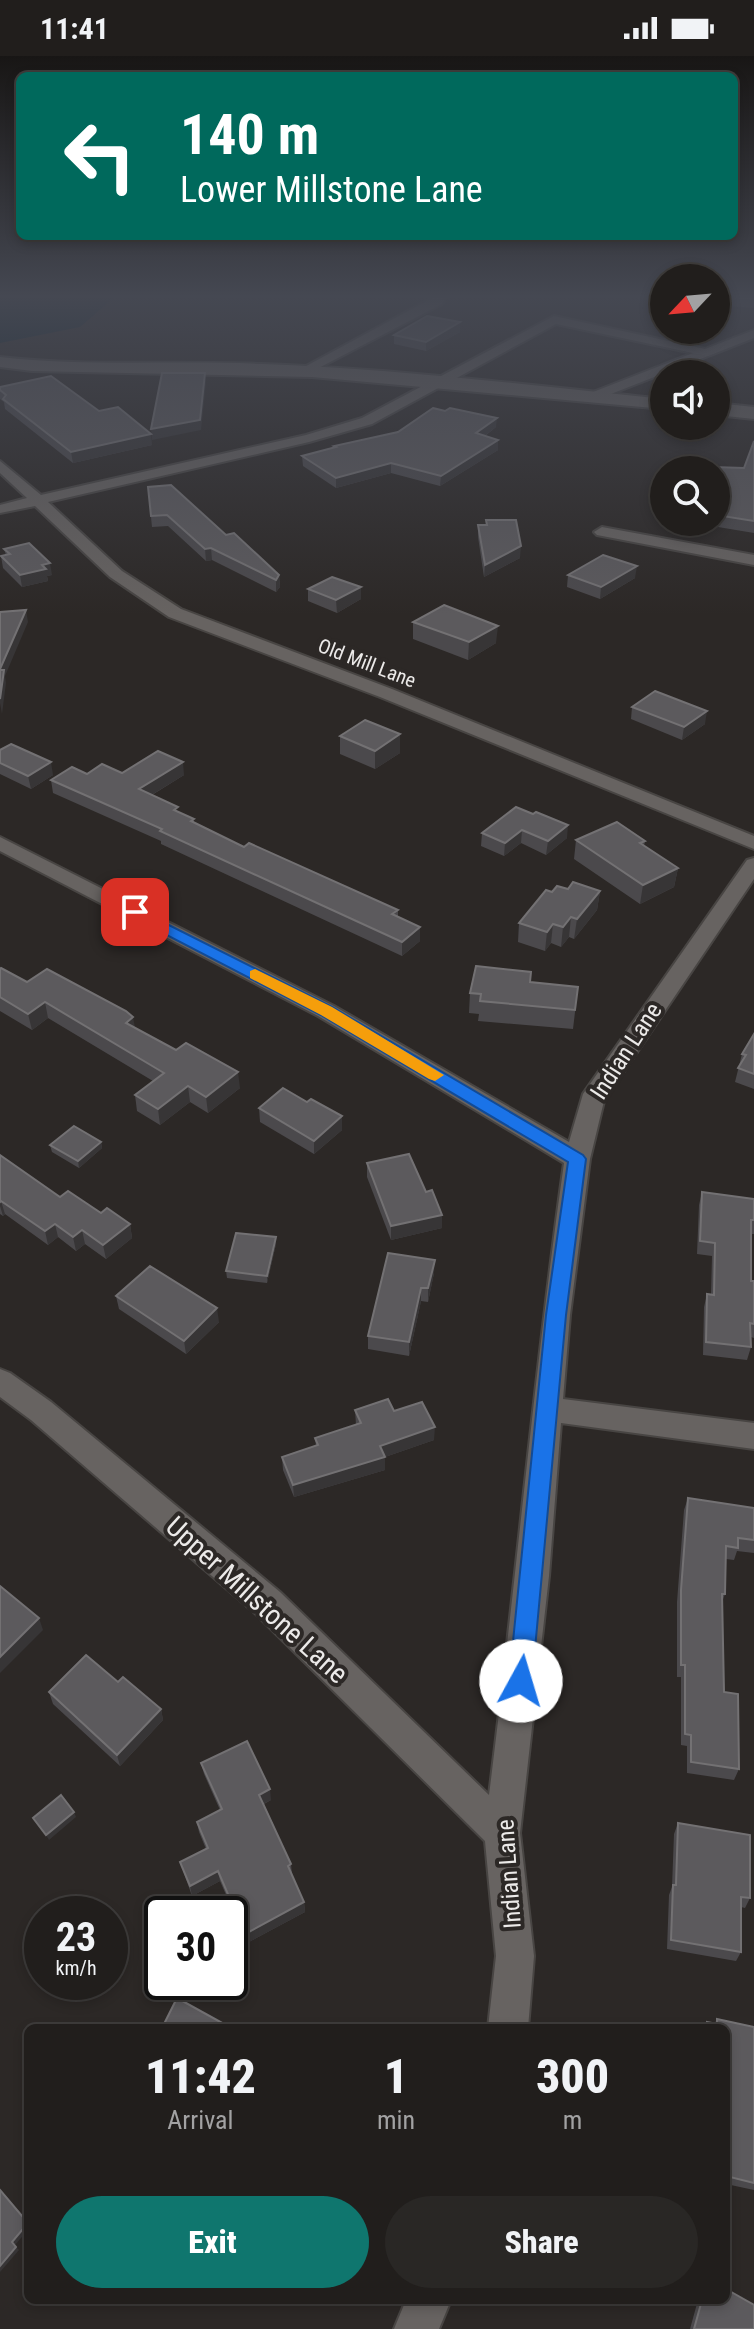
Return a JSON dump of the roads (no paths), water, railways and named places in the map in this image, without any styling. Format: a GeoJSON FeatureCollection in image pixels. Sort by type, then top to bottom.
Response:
{"type":"FeatureCollection","features":[{"type":"Feature","properties":{"kind":"street"},"geometry":{"type":"LineString","coordinates":[[0,509],[352,426],[380,417],[404,403]]}},
{"type":"Feature","properties":{"kind":"street"},"geometry":{"type":"LineString","coordinates":[[730,410],[754,413]]}},
{"type":"Feature","properties":{"kind":"street","name":"Old Mill Lane"},"geometry":{"type":"LineString","coordinates":[[0,465],[116,574],[175,613],[386,693],[754,843]]}},
{"type":"Feature","properties":{"kind":"street"},"geometry":{"type":"LineString","coordinates":[[602,532],[675,548],[754,560]]}},
{"type":"Feature","properties":{"kind":"street"},"geometry":{"type":"LineString","coordinates":[[0,843],[326,1011],[577,1159]]}},
{"type":"Feature","properties":{"kind":"street","name":"Indian Lane"},"geometry":{"type":"LineString","coordinates":[[508,2024],[515,1956],[502,1833],[577,1159],[592,1100],[754,864]]}},
{"type":"Feature","properties":{"kind":"street","name":"Upper Millstone Lane"},"geometry":{"type":"LineString","coordinates":[[0,1381],[41,1411],[268,1603],[502,1833]]}},
{"type":"Feature","properties":{"kind":"street"},"geometry":{"type":"LineString","coordinates":[[547,1409],[754,1436]]}},
{"type":"Feature","properties":{"kind":"street"},"geometry":{"type":"LineString","coordinates":[[416,2329],[427,2304]]}}]}
